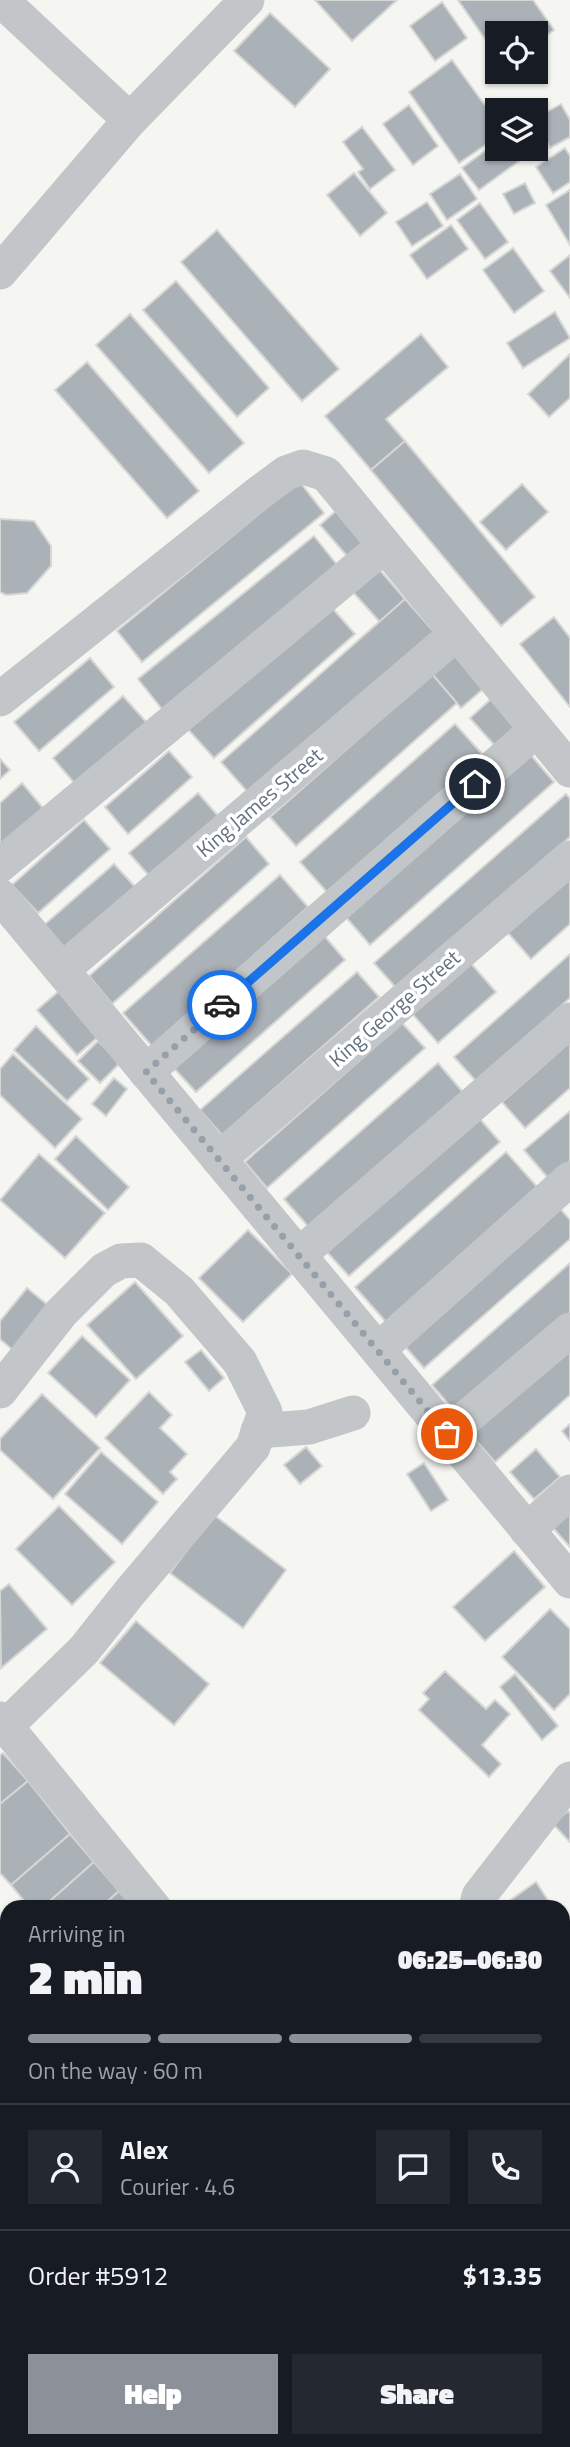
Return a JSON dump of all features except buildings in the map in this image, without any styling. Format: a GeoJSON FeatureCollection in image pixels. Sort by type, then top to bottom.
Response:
{"type":"FeatureCollection","features":[{"type":"Feature","properties":{"kind":"street"},"geometry":{"type":"LineString","coordinates":[[1,0],[130,120]]}},
{"type":"Feature","properties":{"kind":"street"},"geometry":{"type":"LineString","coordinates":[[0,272],[130,120],[247,0]]}},
{"type":"Feature","properties":{"kind":"street"},"geometry":{"type":"LineString","coordinates":[[0,699],[286,473],[303,467],[326,474],[570,770]]}},
{"type":"Feature","properties":{"kind":"street"},"geometry":{"type":"LineString","coordinates":[[0,864],[384,546]]}},
{"type":"Feature","properties":{"kind":"street","name":"King James Street"},"geometry":{"type":"LineString","coordinates":[[62,970],[456,634]]}},
{"type":"Feature","properties":{"kind":"street"},"geometry":{"type":"LineString","coordinates":[[146,1072],[536,730]]}},
{"type":"Feature","properties":{"kind":"street","name":"King George Street"},"geometry":{"type":"LineString","coordinates":[[219,1159],[570,858]]}},
{"type":"Feature","properties":{"kind":"street"},"geometry":{"type":"LineString","coordinates":[[0,896],[570,1581]]}},
{"type":"Feature","properties":{"kind":"street"},"geometry":{"type":"LineString","coordinates":[[299,1255],[570,1020]]}},
{"type":"Feature","properties":{"kind":"street"},"geometry":{"type":"LineString","coordinates":[[378,1350],[570,1180]]}},
{"type":"Feature","properties":{"kind":"street"},"geometry":{"type":"LineString","coordinates":[[0,1391],[61,1313],[104,1270],[121,1262],[141,1260],[179,1291],[240,1362],[265,1412],[253,1447],[84,1650],[3,1723],[147,1900]]}},
{"type":"Feature","properties":{"kind":"street"},"geometry":{"type":"LineString","coordinates":[[447,1434],[570,1330]]}},
{"type":"Feature","properties":{"kind":"street"},"geometry":{"type":"LineString","coordinates":[[258,1432],[309,1427],[353,1413]]}},
{"type":"Feature","properties":{"kind":"street"},"geometry":{"type":"LineString","coordinates":[[527,1530],[570,1492]]}},
{"type":"Feature","properties":{"kind":"street"},"geometry":{"type":"LineString","coordinates":[[478,1900],[570,1779]]}},
{"type":"Feature","properties":{"kind":"way so far"},"geometry":{"type":"LineString","coordinates":[[222,1005],[146,1072],[447,1434]]}},
{"type":"Feature","properties":{"kind":"route"},"geometry":{"type":"LineString","coordinates":[[222,1005],[475,784]]}}]}
